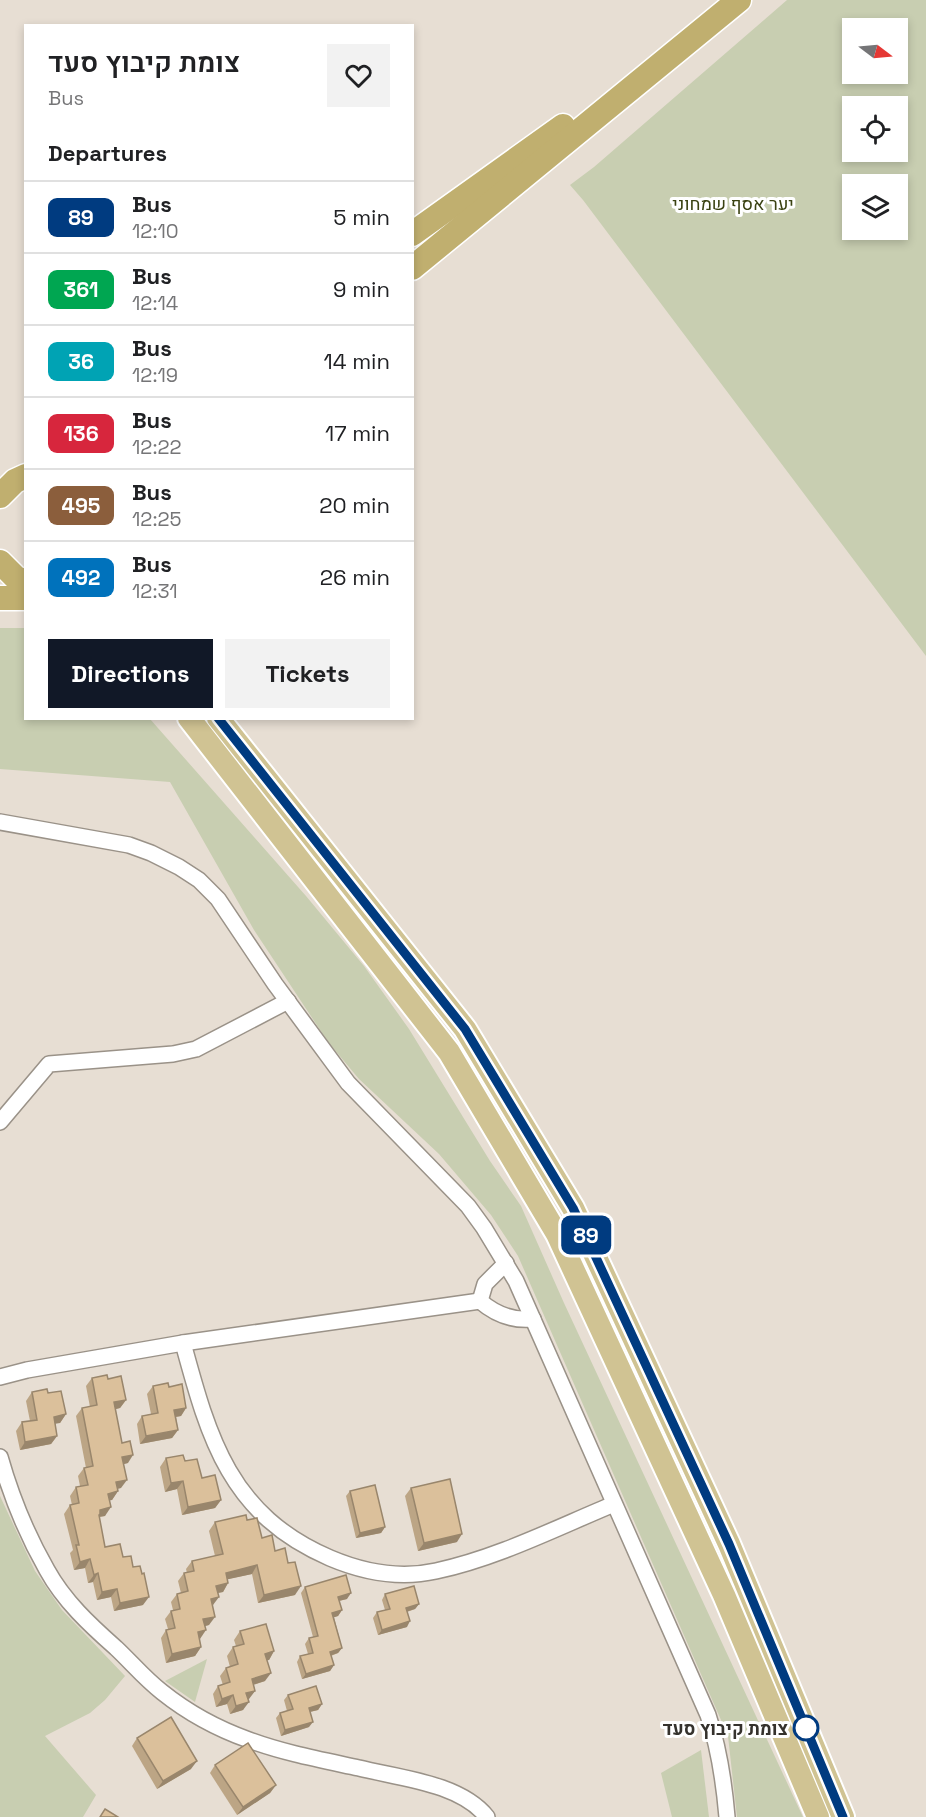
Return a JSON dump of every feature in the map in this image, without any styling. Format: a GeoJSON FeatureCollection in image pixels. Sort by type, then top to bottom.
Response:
{"type":"FeatureCollection","features":[{"type":"Feature","properties":{"kind":"highway"},"geometry":{"type":"LineString","coordinates":[[414,233],[738,0]]}},
{"type":"Feature","properties":{"kind":"highway"},"geometry":{"type":"LineString","coordinates":[[414,266],[738,0]]}},
{"type":"Feature","properties":{"kind":"highway"},"geometry":{"type":"LineString","coordinates":[[0,496],[15,480],[24,477]]}},
{"type":"Feature","properties":{"kind":"highway"},"geometry":{"type":"LineString","coordinates":[[0,598],[13,580]]}},
{"type":"Feature","properties":{"kind":"main road"},"geometry":{"type":"LineString","coordinates":[[191,720],[449,1052],[558,1234],[724,1594],[818,1817]]}},
{"type":"Feature","properties":{"kind":"main road"},"geometry":{"type":"LineString","coordinates":[[220,720],[465,1029],[573,1208],[729,1544],[843,1817]]}},
{"type":"Feature","properties":{"kind":"street"},"geometry":{"type":"LineString","coordinates":[[0,822],[129,845],[151,853],[199,880],[218,899],[319,1046],[348,1083],[468,1206],[516,1281],[708,1715],[723,1776],[727,1817]]}},
{"type":"Feature","properties":{"kind":"street"},"geometry":{"type":"LineString","coordinates":[[0,1122],[49,1064],[173,1054],[196,1049],[288,1001]]}},
{"type":"Feature","properties":{"kind":"street"},"geometry":{"type":"LineString","coordinates":[[480,1301],[485,1284],[506,1263]]}},
{"type":"Feature","properties":{"kind":"street"},"geometry":{"type":"LineString","coordinates":[[480,1301],[491,1311],[523,1320],[533,1319]]}},
{"type":"Feature","properties":{"kind":"street"},"geometry":{"type":"LineString","coordinates":[[0,1377],[27,1370],[183,1343],[480,1301]]}},
{"type":"Feature","properties":{"kind":"street"},"geometry":{"type":"LineString","coordinates":[[183,1343],[199,1405],[215,1446],[252,1506],[276,1528],[305,1547],[339,1562],[372,1572],[410,1575],[434,1572],[510,1547],[614,1504]]}},
{"type":"Feature","properties":{"kind":"street"},"geometry":{"type":"LineString","coordinates":[[0,1457],[7,1482],[47,1570],[86,1620],[160,1691],[190,1711],[249,1740],[291,1753],[432,1785],[457,1793],[474,1803],[487,1817]]}},
{"type":"Feature","properties":{"kind":"green space","name":"יער אסף שמחוני"},"geometry":{"type":"Polygon","coordinates":[[[787,0],[926,0],[926,656],[583,200],[570,185],[594,167],[787,0]]]}},
{"type":"Feature","properties":{"kind":"green space"},"geometry":{"type":"Polygon","coordinates":[[[0,628],[24,628],[24,720],[151,720],[306,896],[364,966],[409,1029],[490,1161],[521,1206],[803,1817],[737,1817],[728,1736],[518,1256],[491,1215],[439,1154],[359,1079],[328,1042],[254,930],[170,782],[0,769],[0,628]]]}},
{"type":"Feature","properties":{"kind":"green space"},"geometry":{"type":"Polygon","coordinates":[[[0,1496],[35,1571],[62,1610],[125,1676],[105,1700],[90,1713],[45,1736],[96,1795],[83,1817],[0,1817],[0,1496]]]}},
{"type":"Feature","properties":{"kind":"green space"},"geometry":{"type":"Polygon","coordinates":[[[207,1659],[195,1702],[165,1681],[207,1659]]]}},
{"type":"Feature","properties":{"kind":"green space"},"geometry":{"type":"Polygon","coordinates":[[[701,1750],[709,1817],[672,1817],[661,1773],[701,1750]]]}},
{"type":"Feature","properties":{"kind":"building"},"geometry":{"type":"Polygon","coordinates":[[[107,1375],[108,1379],[121,1376],[126,1400],[114,1402],[122,1443],[130,1441],[133,1455],[122,1457],[127,1480],[116,1482],[118,1491],[108,1494],[111,1507],[100,1510],[105,1547],[120,1544],[123,1557],[131,1556],[133,1567],[140,1566],[142,1574],[144,1573],[149,1597],[120,1603],[117,1589],[102,1592],[98,1573],[94,1575],[90,1559],[80,1562],[76,1545],[79,1545],[70,1505],[79,1503],[76,1487],[88,1485],[84,1468],[93,1466],[82,1408],[97,1405],[92,1378],[107,1375]]]}},
{"type":"Feature","properties":{"kind":"building"},"geometry":{"type":"Polygon","coordinates":[[[168,1383],[169,1387],[182,1384],[186,1408],[174,1410],[178,1430],[146,1436],[142,1416],[158,1413],[153,1386],[168,1383]]]}},
{"type":"Feature","properties":{"kind":"building"},"geometry":{"type":"Polygon","coordinates":[[[47,1389],[48,1393],[61,1391],[66,1414],[54,1417],[57,1436],[25,1442],[22,1422],[37,1420],[32,1392],[47,1389]]]}},
{"type":"Feature","properties":{"kind":"building"},"geometry":{"type":"Polygon","coordinates":[[[183,1455],[185,1461],[197,1459],[202,1478],[215,1475],[221,1500],[188,1507],[183,1481],[171,1483],[166,1458],[183,1455]]]}},
{"type":"Feature","properties":{"kind":"building"},"geometry":{"type":"Polygon","coordinates":[[[450,1479],[462,1534],[424,1543],[411,1488],[450,1479]]]}},
{"type":"Feature","properties":{"kind":"building"},"geometry":{"type":"Polygon","coordinates":[[[375,1485],[385,1527],[360,1533],[350,1491],[375,1485]]]}},
{"type":"Feature","properties":{"kind":"building"},"geometry":{"type":"Polygon","coordinates":[[[246,1515],[247,1520],[257,1518],[262,1538],[272,1535],[275,1551],[285,1548],[288,1563],[295,1562],[301,1586],[264,1595],[257,1565],[226,1573],[228,1583],[216,1586],[219,1597],[211,1599],[215,1617],[203,1619],[206,1630],[198,1632],[201,1647],[172,1654],[166,1630],[175,1628],[171,1611],[180,1609],[177,1594],[188,1591],[184,1573],[194,1571],[192,1561],[223,1554],[215,1522],[246,1515]]]}},
{"type":"Feature","properties":{"kind":"building"},"geometry":{"type":"Polygon","coordinates":[[[346,1575],[351,1593],[338,1597],[342,1610],[332,1613],[342,1648],[330,1652],[334,1665],[306,1674],[300,1656],[313,1653],[309,1638],[318,1636],[305,1587],[346,1575]]]}},
{"type":"Feature","properties":{"kind":"building"},"geometry":{"type":"Polygon","coordinates":[[[414,1586],[419,1604],[406,1608],[410,1621],[382,1630],[377,1612],[390,1609],[385,1594],[414,1586]]]}},
{"type":"Feature","properties":{"kind":"building"},"geometry":{"type":"Polygon","coordinates":[[[266,1624],[274,1651],[265,1654],[271,1673],[252,1679],[255,1691],[246,1693],[249,1702],[236,1706],[233,1695],[222,1699],[218,1686],[230,1682],[226,1668],[238,1664],[233,1647],[244,1644],[240,1631],[266,1624]]]}},
{"type":"Feature","properties":{"kind":"building"},"geometry":{"type":"Polygon","coordinates":[[[316,1686],[322,1704],[309,1708],[313,1722],[285,1730],[280,1713],[293,1709],[288,1695],[316,1686]]]}},
{"type":"Feature","properties":{"kind":"building"},"geometry":{"type":"Polygon","coordinates":[[[171,1717],[197,1761],[163,1781],[137,1738],[171,1717]]]}},
{"type":"Feature","properties":{"kind":"building"},"geometry":{"type":"Polygon","coordinates":[[[248,1743],[276,1785],[243,1807],[215,1765],[248,1743]]]}},
{"type":"Feature","properties":{"kind":"building"},"geometry":{"type":"Polygon","coordinates":[[[105,1809],[118,1817],[100,1817],[105,1809]]]}},
{"type":"Feature","properties":{"kind":"bus line","name":"89"},"geometry":{"type":"LineString","coordinates":[[220,720],[465,1029],[573,1208],[729,1544],[843,1817]]}},
{"type":"Feature","properties":{"kind":"place","name":"צומת קיבוץ סעד"},"geometry":{"type":"Point","coordinates":[806,1728]}}]}
